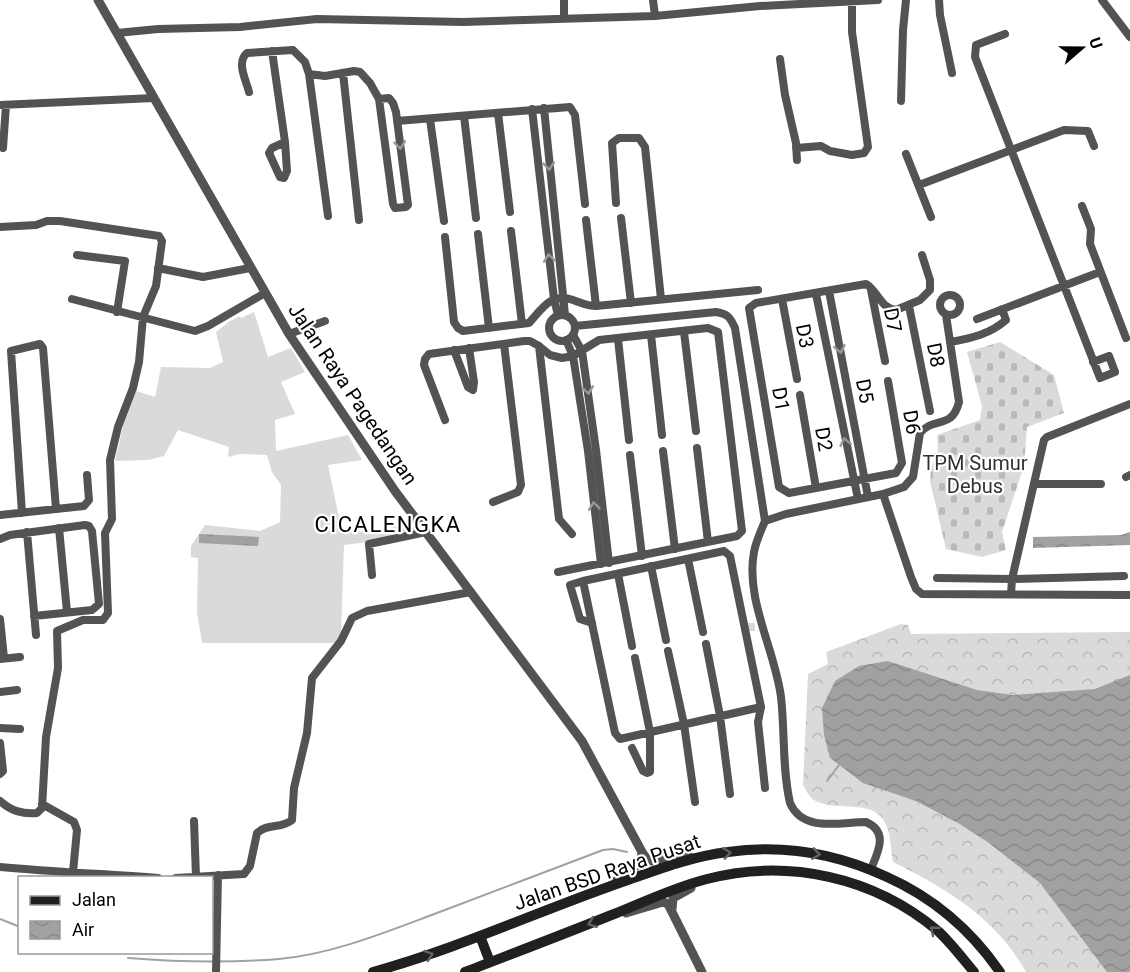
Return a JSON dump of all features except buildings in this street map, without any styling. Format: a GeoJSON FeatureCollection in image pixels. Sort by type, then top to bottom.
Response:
{"type":"FeatureCollection","features":[{"type":"Feature","properties":{"kind":"main road","name":"Jalan BSD Raya Pusat"},"geometry":{"type":"LineString","coordinates":[[373,972],[429,955],[610,886],[694,857],[760,849],[787,850],[833,857],[871,869],[911,888],[952,917],[974,939],[1000,972]]}},
{"type":"Feature","properties":{"kind":"main road"},"geometry":{"type":"LineString","coordinates":[[759,870],[760,849]]}},
{"type":"Feature","properties":{"kind":"main road","name":"Jalan BSD Raya Pusat"},"geometry":{"type":"LineString","coordinates":[[465,972],[681,886],[705,879],[759,870],[826,875],[858,884],[899,904],[938,932],[974,972]]}},
{"type":"Feature","properties":{"kind":"main road"},"geometry":{"type":"LineString","coordinates":[[480,936],[490,962]]}},
{"type":"Feature","properties":{"kind":"street","name":"Jalan Raya Pagedangan"},"geometry":{"type":"LineString","coordinates":[[98,0],[289,334],[395,491],[582,741],[642,852]]}},
{"type":"Feature","properties":{"kind":"street"},"geometry":{"type":"LineString","coordinates":[[564,0],[564,18]]}},
{"type":"Feature","properties":{"kind":"street"},"geometry":{"type":"LineString","coordinates":[[653,0],[655,16]]}},
{"type":"Feature","properties":{"kind":"street"},"geometry":{"type":"LineString","coordinates":[[117,33],[158,29],[240,27],[317,19],[463,22],[655,16],[759,3],[878,0]]}},
{"type":"Feature","properties":{"kind":"street"},"geometry":{"type":"LineString","coordinates":[[901,101],[906,0]]}},
{"type":"Feature","properties":{"kind":"street"},"geometry":{"type":"LineString","coordinates":[[939,0],[952,73]]}},
{"type":"Feature","properties":{"kind":"street"},"geometry":{"type":"LineString","coordinates":[[1102,0],[1130,37]]}},
{"type":"Feature","properties":{"kind":"street"},"geometry":{"type":"LineString","coordinates":[[796,148],[821,146],[830,151],[852,155],[864,153],[868,147],[852,32],[852,1]]}},
{"type":"Feature","properties":{"kind":"street"},"geometry":{"type":"LineString","coordinates":[[1005,34],[976,45],[975,57],[1093,362]]}},
{"type":"Feature","properties":{"kind":"street"},"geometry":{"type":"LineString","coordinates":[[272,51],[285,142]]}},
{"type":"Feature","properties":{"kind":"street"},"geometry":{"type":"LineString","coordinates":[[249,92],[242,66],[242,58],[247,53],[295,51],[305,62],[309,74],[327,216]]}},
{"type":"Feature","properties":{"kind":"street"},"geometry":{"type":"LineString","coordinates":[[780,59],[797,160]]}},
{"type":"Feature","properties":{"kind":"street"},"geometry":{"type":"LineString","coordinates":[[309,74],[325,76],[354,71],[360,72],[370,83],[379,99],[393,204],[397,208],[406,207],[408,205],[397,121],[391,100],[379,99]]}},
{"type":"Feature","properties":{"kind":"street"},"geometry":{"type":"LineString","coordinates":[[343,73],[360,220]]}},
{"type":"Feature","properties":{"kind":"street"},"geometry":{"type":"LineString","coordinates":[[3,148],[3,105],[154,98]]}},
{"type":"Feature","properties":{"kind":"street"},"geometry":{"type":"LineString","coordinates":[[397,121],[567,106],[574,110],[585,204]]}},
{"type":"Feature","properties":{"kind":"street"},"geometry":{"type":"LineString","coordinates":[[544,108],[563,297],[561,315]]}},
{"type":"Feature","properties":{"kind":"street"},"geometry":{"type":"LineString","coordinates":[[532,109],[554,299],[561,315],[572,319],[582,351],[596,450],[605,563]]}},
{"type":"Feature","properties":{"kind":"street"},"geometry":{"type":"LineString","coordinates":[[498,112],[510,212]]}},
{"type":"Feature","properties":{"kind":"street"},"geometry":{"type":"LineString","coordinates":[[464,116],[476,218]]}},
{"type":"Feature","properties":{"kind":"street"},"geometry":{"type":"LineString","coordinates":[[430,118],[444,221]]}},
{"type":"Feature","properties":{"kind":"street"},"geometry":{"type":"LineString","coordinates":[[919,185],[1064,130],[1088,131],[1094,146]]}},
{"type":"Feature","properties":{"kind":"street"},"geometry":{"type":"LineString","coordinates":[[616,203],[612,143],[619,138],[639,138],[645,147],[661,299]]}},
{"type":"Feature","properties":{"kind":"street"},"geometry":{"type":"LineString","coordinates":[[906,154],[931,217]]}},
{"type":"Feature","properties":{"kind":"street"},"geometry":{"type":"LineString","coordinates":[[1082,206],[1091,229],[1090,244],[1126,338]]}},
{"type":"Feature","properties":{"kind":"street"},"geometry":{"type":"LineString","coordinates":[[621,218],[631,303]]}},
{"type":"Feature","properties":{"kind":"street"},"geometry":{"type":"LineString","coordinates":[[0,227],[36,225],[60,220],[159,236],[162,242],[156,286],[143,317],[139,362],[133,388],[118,427],[110,460],[112,519],[105,532],[108,613],[104,620],[83,620],[57,631],[58,668],[46,737],[42,808],[37,813],[27,813],[12,810],[0,801]]}},
{"type":"Feature","properties":{"kind":"street"},"geometry":{"type":"LineString","coordinates":[[586,220],[596,306]]}},
{"type":"Feature","properties":{"kind":"street"},"geometry":{"type":"LineString","coordinates":[[511,231],[522,324]]}},
{"type":"Feature","properties":{"kind":"street"},"geometry":{"type":"LineString","coordinates":[[478,234],[489,328]]}},
{"type":"Feature","properties":{"kind":"street"},"geometry":{"type":"LineString","coordinates":[[445,237],[456,325],[463,331],[529,323],[542,307],[554,299],[563,297],[587,306],[596,306],[758,290]]}},
{"type":"Feature","properties":{"kind":"street"},"geometry":{"type":"LineString","coordinates":[[77,255],[125,261],[117,312]]}},
{"type":"Feature","properties":{"kind":"street"},"geometry":{"type":"LineString","coordinates":[[782,299],[862,284],[870,286],[885,306],[890,309],[896,310],[909,306],[926,296],[930,290],[930,280],[922,255]]}},
{"type":"Feature","properties":{"kind":"street"},"geometry":{"type":"LineString","coordinates":[[158,268],[204,276],[250,268]]}},
{"type":"Feature","properties":{"kind":"street"},"geometry":{"type":"LineString","coordinates":[[977,319],[1100,272]]}},
{"type":"Feature","properties":{"kind":"street","name":"D7"},"geometry":{"type":"LineString","coordinates":[[870,286],[885,361]]}},
{"type":"Feature","properties":{"kind":"street","name":"D5"},"geometry":{"type":"LineString","coordinates":[[829,291],[868,497]]}},
{"type":"Feature","properties":{"kind":"street"},"geometry":{"type":"LineString","coordinates":[[72,299],[171,326],[200,330],[265,293]]}},
{"type":"Feature","properties":{"kind":"street","name":"D5"},"geometry":{"type":"LineString","coordinates":[[816,294],[858,499]]}},
{"type":"Feature","properties":{"kind":"street","name":"D1"},"geometry":{"type":"LineString","coordinates":[[782,299],[756,303],[749,311],[779,487],[789,493],[816,488]]}},
{"type":"Feature","properties":{"kind":"street","name":"D3"},"geometry":{"type":"LineString","coordinates":[[782,299],[797,380]]}},
{"type":"Feature","properties":{"kind":"street","name":"D8"},"geometry":{"type":"LineString","coordinates":[[909,306],[930,411]]}},
{"type":"Feature","properties":{"kind":"street"},"geometry":{"type":"LineString","coordinates":[[951,342],[975,337],[997,328],[1006,320],[1002,309]]}},
{"type":"Feature","properties":{"kind":"street"},"geometry":{"type":"LineString","coordinates":[[566,340],[574,330],[716,312],[730,317],[735,328],[765,521],[754,554],[753,578],[753,627],[761,707],[758,722],[765,788]]}},
{"type":"Feature","properties":{"kind":"street"},"geometry":{"type":"LineString","coordinates":[[561,315],[551,320],[549,328],[551,335],[558,340],[566,340]]}},
{"type":"Feature","properties":{"kind":"street"},"geometry":{"type":"LineString","coordinates":[[765,521],[786,514],[883,494],[910,483],[920,433],[923,429],[946,421],[956,412],[959,402],[946,315]]}},
{"type":"Feature","properties":{"kind":"street"},"geometry":{"type":"LineString","coordinates":[[289,334],[325,321]]}},
{"type":"Feature","properties":{"kind":"street"},"geometry":{"type":"LineString","coordinates":[[445,420],[424,362],[429,354],[530,341],[550,355],[573,356],[599,340],[708,328],[715,329],[720,335],[741,531],[737,536],[558,572]]}},
{"type":"Feature","properties":{"kind":"street"},"geometry":{"type":"LineString","coordinates":[[684,332],[696,431]]}},
{"type":"Feature","properties":{"kind":"street"},"geometry":{"type":"LineString","coordinates":[[651,335],[662,435]]}},
{"type":"Feature","properties":{"kind":"street"},"geometry":{"type":"LineString","coordinates":[[618,339],[629,440]]}},
{"type":"Feature","properties":{"kind":"street"},"geometry":{"type":"LineString","coordinates":[[566,340],[573,356],[605,563]]}},
{"type":"Feature","properties":{"kind":"street"},"geometry":{"type":"LineString","coordinates":[[22,513],[11,351],[40,344],[43,348],[56,509]]}},
{"type":"Feature","properties":{"kind":"street"},"geometry":{"type":"LineString","coordinates":[[494,502],[518,492],[521,485],[504,344]]}},
{"type":"Feature","properties":{"kind":"street"},"geometry":{"type":"LineString","coordinates":[[539,346],[559,519],[572,534]]}},
{"type":"Feature","properties":{"kind":"street"},"geometry":{"type":"LineString","coordinates":[[454,350],[468,387],[472,390],[474,382],[469,348]]}},
{"type":"Feature","properties":{"kind":"street","name":"D6"},"geometry":{"type":"LineString","coordinates":[[865,480],[896,473],[902,463],[888,381]]}},
{"type":"Feature","properties":{"kind":"street","name":"D2"},"geometry":{"type":"LineString","coordinates":[[800,395],[816,488]]}},
{"type":"Feature","properties":{"kind":"street"},"geometry":{"type":"LineString","coordinates":[[1011,594],[1012,579],[1043,444],[1047,437],[1129,407]]}},
{"type":"Feature","properties":{"kind":"street"},"geometry":{"type":"LineString","coordinates":[[697,448],[708,542]]}},
{"type":"Feature","properties":{"kind":"street"},"geometry":{"type":"LineString","coordinates":[[663,451],[675,549]]}},
{"type":"Feature","properties":{"kind":"street"},"geometry":{"type":"LineString","coordinates":[[630,455],[642,556]]}},
{"type":"Feature","properties":{"kind":"street"},"geometry":{"type":"LineString","coordinates":[[0,515],[88,504],[87,475]]}},
{"type":"Feature","properties":{"kind":"street"},"geometry":{"type":"LineString","coordinates":[[816,488],[865,480]]}},
{"type":"Feature","properties":{"kind":"street"},"geometry":{"type":"LineString","coordinates":[[1035,484],[1101,484]]}},
{"type":"Feature","properties":{"kind":"street"},"geometry":{"type":"LineString","coordinates":[[883,494],[911,577],[921,594],[1130,595]]}},
{"type":"Feature","properties":{"kind":"street"},"geometry":{"type":"LineString","coordinates":[[0,539],[27,532],[86,525],[92,531],[99,604],[92,610],[34,616]]}},
{"type":"Feature","properties":{"kind":"street"},"geometry":{"type":"LineString","coordinates":[[59,528],[67,612]]}},
{"type":"Feature","properties":{"kind":"street"},"geometry":{"type":"LineString","coordinates":[[27,532],[36,636]]}},
{"type":"Feature","properties":{"kind":"street"},"geometry":{"type":"LineString","coordinates":[[372,574],[369,544],[426,532]]}},
{"type":"Feature","properties":{"kind":"street"},"geometry":{"type":"LineString","coordinates":[[592,623],[580,620],[570,585],[724,550],[729,554],[753,627],[777,676],[781,697],[788,792],[793,810],[812,823],[866,822],[871,824],[880,835],[881,845],[871,869]]}},
{"type":"Feature","properties":{"kind":"street"},"geometry":{"type":"LineString","coordinates":[[688,559],[703,632]]}},
{"type":"Feature","properties":{"kind":"street"},"geometry":{"type":"LineString","coordinates":[[651,566],[666,639]]}},
{"type":"Feature","properties":{"kind":"street"},"geometry":{"type":"LineString","coordinates":[[618,574],[632,646]]}},
{"type":"Feature","properties":{"kind":"street"},"geometry":{"type":"LineString","coordinates":[[937,578],[1012,579],[1124,576]]}},
{"type":"Feature","properties":{"kind":"street"},"geometry":{"type":"LineString","coordinates":[[583,581],[616,736],[622,739],[761,707]]}},
{"type":"Feature","properties":{"kind":"street"},"geometry":{"type":"LineString","coordinates":[[194,821],[196,876],[247,872],[257,832],[267,826],[282,825],[292,820],[294,788],[307,733],[312,678],[341,641],[352,618],[368,611],[471,592]]}},
{"type":"Feature","properties":{"kind":"street"},"geometry":{"type":"LineString","coordinates":[[0,619],[2,659],[20,657]]}},
{"type":"Feature","properties":{"kind":"street"},"geometry":{"type":"LineString","coordinates":[[706,644],[720,716],[730,794]]}},
{"type":"Feature","properties":{"kind":"street"},"geometry":{"type":"LineString","coordinates":[[668,651],[684,724],[695,802]]}},
{"type":"Feature","properties":{"kind":"street"},"geometry":{"type":"LineString","coordinates":[[632,748],[643,771],[650,772],[650,732],[635,658]]}},
{"type":"Feature","properties":{"kind":"street"},"geometry":{"type":"LineString","coordinates":[[0,692],[17,690]]}},
{"type":"Feature","properties":{"kind":"street"},"geometry":{"type":"LineString","coordinates":[[0,728],[20,729]]}},
{"type":"Feature","properties":{"kind":"street"},"geometry":{"type":"LineString","coordinates":[[0,743],[3,771],[0,774]]}},
{"type":"Feature","properties":{"kind":"street"},"geometry":{"type":"LineString","coordinates":[[42,804],[74,822],[77,830],[74,872]]}},
{"type":"Feature","properties":{"kind":"street"},"geometry":{"type":"LineString","coordinates":[[642,852],[647,859],[652,861],[675,857],[694,857]]}},
{"type":"Feature","properties":{"kind":"street"},"geometry":{"type":"LineString","coordinates":[[610,886],[625,872],[638,866],[642,852]]}},
{"type":"Feature","properties":{"kind":"street"},"geometry":{"type":"LineString","coordinates":[[0,867],[122,876]]}},
{"type":"Feature","properties":{"kind":"street"},"geometry":{"type":"LineString","coordinates":[[216,972],[218,875]]}},
{"type":"Feature","properties":{"kind":"street"},"geometry":{"type":"LineString","coordinates":[[672,909],[673,898],[705,879]]}},
{"type":"Feature","properties":{"kind":"street"},"geometry":{"type":"LineString","coordinates":[[612,915],[663,902],[672,909],[702,972]]}},
{"type":"Feature","properties":{"kind":"green space"},"geometry":{"type":"Polygon","coordinates":[[[254,312],[268,357],[291,348],[305,372],[281,382],[295,414],[275,420],[276,451],[348,435],[362,460],[328,465],[342,532],[378,530],[412,522],[419,531],[376,541],[344,545],[341,635],[336,643],[202,643],[197,612],[198,558],[191,557],[191,546],[205,525],[260,531],[280,522],[281,485],[272,472],[267,455],[240,454],[228,457],[229,447],[178,430],[164,456],[148,460],[115,461],[123,426],[136,391],[155,397],[161,367],[210,368],[223,362],[216,332],[230,321],[254,312]]]}},
{"type":"Feature","properties":{"kind":"green space","name":"TPM Sumur Debus"},"geometry":{"type":"Polygon","coordinates":[[[1000,342],[1054,375],[1064,413],[1027,427],[1024,466],[1002,532],[1006,550],[982,557],[946,549],[930,481],[931,468],[938,450],[937,435],[980,420],[982,406],[967,352],[1000,342]]]}},
{"type":"Feature","properties":{"kind":"green space"},"geometry":{"type":"Polygon","coordinates":[[[901,624],[908,625],[911,634],[1130,632],[1130,972],[1026,972],[1014,953],[985,921],[951,894],[893,862],[888,829],[883,819],[875,812],[856,807],[824,804],[814,800],[808,793],[803,785],[808,674],[828,664],[826,652],[901,624]]]}},
{"type":"Feature","properties":{"kind":"water"},"geometry":{"type":"Polygon","coordinates":[[[1130,532],[1130,545],[1033,548],[1033,537],[1121,535],[1130,532]]]}},
{"type":"Feature","properties":{"kind":"water"},"geometry":{"type":"Polygon","coordinates":[[[199,534],[259,537],[258,546],[199,543],[199,534]]]}},
{"type":"Feature","properties":{"kind":"water"},"geometry":{"type":"Polygon","coordinates":[[[888,661],[977,690],[1013,695],[1095,689],[1130,675],[1130,972],[1107,972],[1040,883],[989,843],[958,823],[916,801],[863,783],[830,758],[824,735],[822,708],[835,681],[859,666],[888,661]]]}},
{"type":"Feature","properties":{"kind":"waterway"},"geometry":{"type":"LineString","coordinates":[[827,781],[839,765]]}},
{"type":"Feature","properties":{"kind":"waterway"},"geometry":{"type":"LineString","coordinates":[[128,958],[242,961],[279,959],[319,952],[379,935],[603,850],[613,849],[627,852]]}},
{"type":"Feature","properties":{"kind":"waterway"},"geometry":{"type":"LineString","coordinates":[[0,919],[18,926]]}},
{"type":"Feature","properties":{"kind":"tunnel"},"geometry":{"type":"LineString","coordinates":[[748,627],[755,627]]}},
{"type":"Feature","properties":{"kind":"district","name":"CICALENGKA"},"geometry":{"type":"Point","coordinates":[388,524]}}]}
